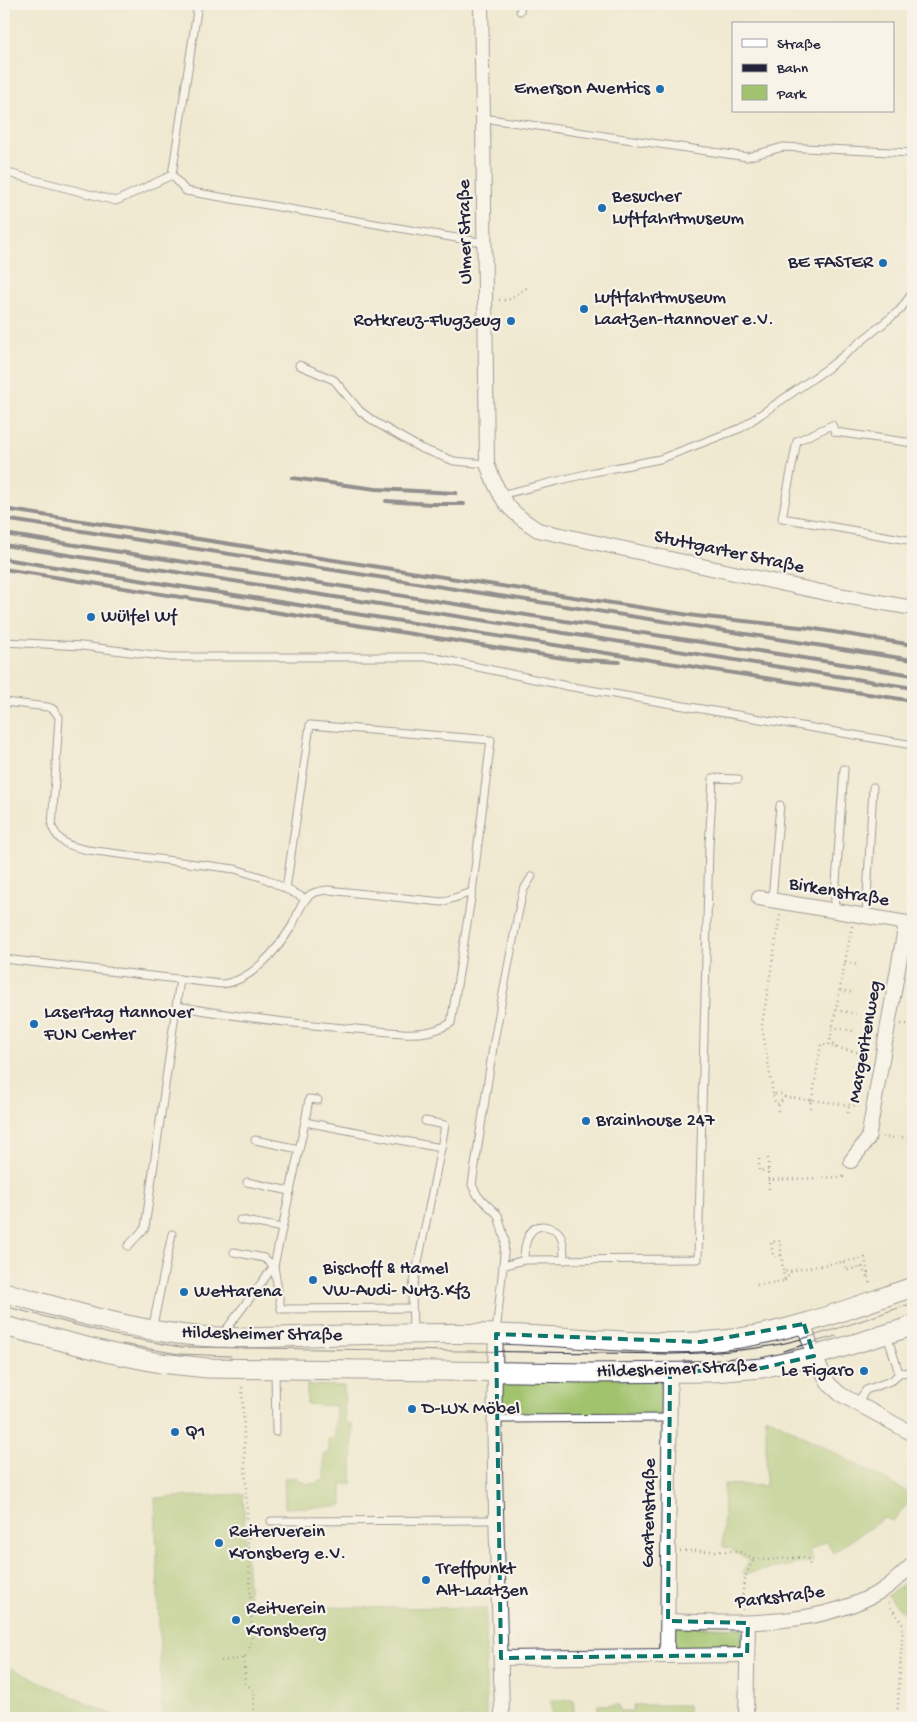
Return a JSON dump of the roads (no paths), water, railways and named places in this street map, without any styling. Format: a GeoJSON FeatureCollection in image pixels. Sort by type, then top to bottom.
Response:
{"type":"FeatureCollection","features":[{"type":"Feature","properties":{"kind":"main road","name":"Hildesheimer Straße"},"geometry":{"type":"LineString","coordinates":[[4,1292],[79,1313],[179,1335],[220,1337],[496,1334],[634,1342],[701,1342],[772,1332],[804,1324],[913,1287]]}},
{"type":"Feature","properties":{"kind":"main road","name":"Hildesheimer Straße"},"geometry":{"type":"LineString","coordinates":[[4,1326],[110,1353],[160,1363],[206,1368],[495,1372],[713,1372],[762,1368],[814,1356],[913,1326]]}},
{"type":"Feature","properties":{"kind":"street","name":"Ulmer Straße"},"geometry":{"type":"LineString","coordinates":[[480,4],[484,118],[487,464],[500,495],[518,517],[538,530]]}},
{"type":"Feature","properties":{"kind":"street","name":"Stuttgarter Straße"},"geometry":{"type":"LineString","coordinates":[[538,530],[821,592],[913,608]]}},
{"type":"Feature","properties":{"kind":"street","name":"Birkenstraße"},"geometry":{"type":"LineString","coordinates":[[771,900],[910,924]]}},
{"type":"Feature","properties":{"kind":"street","name":"Margeritenweg"},"geometry":{"type":"LineString","coordinates":[[851,1161],[868,1139],[882,1058],[910,924]]}},
{"type":"Feature","properties":{"kind":"street"},"geometry":{"type":"LineString","coordinates":[[804,1324],[814,1356],[829,1384],[840,1394],[913,1434]]}},
{"type":"Feature","properties":{"kind":"street"},"geometry":{"type":"LineString","coordinates":[[496,1334],[496,1520],[502,1718]]}},
{"type":"Feature","properties":{"kind":"street","name":"Gartenstraße"},"geometry":{"type":"LineString","coordinates":[[667,1655],[670,1372]]}},
{"type":"Feature","properties":{"kind":"street","name":"Parkstraße"},"geometry":{"type":"LineString","coordinates":[[668,1621],[746,1623],[810,1616],[839,1609],[880,1592],[913,1564]]}},
{"type":"Feature","properties":{"kind":"street"},"geometry":{"type":"LineString","coordinates":[[746,1623],[746,1718]]}},
{"type":"Feature","properties":{"kind":"street"},"geometry":{"type":"LineString","coordinates":[[501,1658],[747,1655]]}},
{"type":"Feature","properties":{"kind":"lane"},"geometry":{"type":"LineString","coordinates":[[198,4],[172,175],[186,191],[485,243]]}},
{"type":"Feature","properties":{"kind":"lane"},"geometry":{"type":"LineString","coordinates":[[484,118],[747,157],[783,148],[913,153]]}},
{"type":"Feature","properties":{"kind":"lane"},"geometry":{"type":"LineString","coordinates":[[4,172],[116,201],[172,175]]}},
{"type":"Feature","properties":{"kind":"lane"},"geometry":{"type":"LineString","coordinates":[[500,495],[594,472],[660,459],[740,428],[828,368],[900,310],[913,292]]}},
{"type":"Feature","properties":{"kind":"lane"},"geometry":{"type":"LineString","coordinates":[[299,365],[334,380],[360,411],[420,448],[454,461],[487,464]]}},
{"type":"Feature","properties":{"kind":"lane"},"geometry":{"type":"LineString","coordinates":[[913,442],[835,432],[832,425],[796,442],[782,518],[913,541]]}},
{"type":"Feature","properties":{"kind":"lane"},"geometry":{"type":"LineString","coordinates":[[4,642],[82,646],[170,657],[431,657],[567,686],[913,745]]}},
{"type":"Feature","properties":{"kind":"lane"},"geometry":{"type":"LineString","coordinates":[[4,702],[48,707],[53,709],[59,717],[52,827],[61,841],[69,846],[88,850],[235,869],[264,878],[306,899]]}},
{"type":"Feature","properties":{"kind":"lane"},"geometry":{"type":"LineString","coordinates":[[177,1006],[228,1016],[292,1024],[419,1034],[440,1029],[451,1023],[472,892],[491,740],[310,725],[286,889]]}},
{"type":"Feature","properties":{"kind":"lane"},"geometry":{"type":"LineString","coordinates":[[834,911],[844,769]]}},
{"type":"Feature","properties":{"kind":"lane"},"geometry":{"type":"LineString","coordinates":[[503,1266],[524,1260],[698,1259],[709,846],[713,778],[738,779]]}},
{"type":"Feature","properties":{"kind":"lane"},"geometry":{"type":"LineString","coordinates":[[860,916],[873,787]]}},
{"type":"Feature","properties":{"kind":"lane"},"geometry":{"type":"LineString","coordinates":[[771,900],[780,805]]}},
{"type":"Feature","properties":{"kind":"lane"},"geometry":{"type":"LineString","coordinates":[[496,1334],[505,1240],[498,1215],[478,1196],[472,1185],[494,1041],[518,914],[523,891],[532,876]]}},
{"type":"Feature","properties":{"kind":"lane"},"geometry":{"type":"LineString","coordinates":[[4,959],[221,984],[232,983],[260,964],[277,946],[311,894],[328,890],[442,902],[472,892]]}},
{"type":"Feature","properties":{"kind":"lane"},"geometry":{"type":"LineString","coordinates":[[128,1246],[145,1228],[180,979]]}},
{"type":"Feature","properties":{"kind":"lane"},"geometry":{"type":"LineString","coordinates":[[318,1100],[309,1099],[274,1266],[281,1309],[412,1308]]}},
{"type":"Feature","properties":{"kind":"lane"},"geometry":{"type":"LineString","coordinates":[[413,1335],[412,1292],[445,1125],[425,1121]]}},
{"type":"Feature","properties":{"kind":"lane"},"geometry":{"type":"LineString","coordinates":[[304,1122],[441,1148]]}},
{"type":"Feature","properties":{"kind":"lane"},"geometry":{"type":"LineString","coordinates":[[256,1140],[299,1149]]}},
{"type":"Feature","properties":{"kind":"lane"},"geometry":{"type":"LineString","coordinates":[[247,1182],[290,1191]]}},
{"type":"Feature","properties":{"kind":"lane"},"geometry":{"type":"LineString","coordinates":[[240,1220],[282,1228]]}},
{"type":"Feature","properties":{"kind":"lane"},"geometry":{"type":"LineString","coordinates":[[524,1260],[525,1242],[530,1233],[536,1228],[544,1226],[554,1229],[559,1233],[564,1260]]}},
{"type":"Feature","properties":{"kind":"lane"},"geometry":{"type":"LineString","coordinates":[[152,1330],[172,1234]]}},
{"type":"Feature","properties":{"kind":"lane"},"geometry":{"type":"LineString","coordinates":[[234,1252],[264,1258],[274,1266]]}},
{"type":"Feature","properties":{"kind":"lane"},"geometry":{"type":"LineString","coordinates":[[220,1337],[274,1266]]}},
{"type":"Feature","properties":{"kind":"lane"},"geometry":{"type":"LineString","coordinates":[[887,1334],[899,1373]]}},
{"type":"Feature","properties":{"kind":"lane"},"geometry":{"type":"LineString","coordinates":[[274,1369],[276,1432]]}},
{"type":"Feature","properties":{"kind":"lane"},"geometry":{"type":"LineString","coordinates":[[857,1404],[866,1390],[893,1380],[899,1373],[913,1372]]}},
{"type":"Feature","properties":{"kind":"lane"},"geometry":{"type":"LineString","coordinates":[[495,1419],[670,1418]]}},
{"type":"Feature","properties":{"kind":"lane"},"geometry":{"type":"LineString","coordinates":[[271,1521],[496,1520]]}},
{"type":"Feature","properties":{"kind":"tram line"},"geometry":{"type":"LineString","coordinates":[[4,1306],[114,1335],[180,1347],[672,1354],[729,1351],[785,1343],[834,1330],[913,1303]]}},
{"type":"Feature","properties":{"kind":"tram line"},"geometry":{"type":"LineString","coordinates":[[783,1351],[836,1336]]}},
{"type":"Feature","properties":{"kind":"tram line"},"geometry":{"type":"LineString","coordinates":[[122,1344],[179,1354],[231,1356]]}},
{"type":"Feature","properties":{"kind":"tram line"},"geometry":{"type":"LineString","coordinates":[[684,1361],[710,1361],[741,1357]]}},
{"type":"Feature","properties":{"kind":"railway"},"geometry":{"type":"LineString","coordinates":[[292,478],[376,489],[456,493]]}},
{"type":"Feature","properties":{"kind":"railway"},"geometry":{"type":"LineString","coordinates":[[386,501],[464,504]]}},
{"type":"Feature","properties":{"kind":"railway"},"geometry":{"type":"LineString","coordinates":[[4,509],[696,616],[809,628],[913,645]]}},
{"type":"Feature","properties":{"kind":"railway"},"geometry":{"type":"LineString","coordinates":[[4,519],[913,660]]}},
{"type":"Feature","properties":{"kind":"railway"},"geometry":{"type":"LineString","coordinates":[[4,534],[913,675]]}},
{"type":"Feature","properties":{"kind":"railway"},"geometry":{"type":"LineString","coordinates":[[4,545],[913,688]]}},
{"type":"Feature","properties":{"kind":"railway"},"geometry":{"type":"LineString","coordinates":[[4,559],[913,701]]}},
{"type":"Feature","properties":{"kind":"railway"},"geometry":{"type":"LineString","coordinates":[[4,569],[569,659],[619,662]]}},
{"type":"Feature","properties":{"kind":"place","name":"Emerson Aventics"},"geometry":{"type":"Point","coordinates":[660,89]}},
{"type":"Feature","properties":{"kind":"place","name":"Besucher Luftfahrtmuseum"},"geometry":{"type":"Point","coordinates":[602,208]}},
{"type":"Feature","properties":{"kind":"place","name":"BE FASTER"},"geometry":{"type":"Point","coordinates":[883,263]}},
{"type":"Feature","properties":{"kind":"place","name":"Luftfahrtmuseum Laatzen-Hannover e.V."},"geometry":{"type":"Point","coordinates":[584,309]}},
{"type":"Feature","properties":{"kind":"place","name":"Rotkreuz-Flugzeug"},"geometry":{"type":"Point","coordinates":[511,321]}},
{"type":"Feature","properties":{"kind":"place","name":"Wülfel Wf"},"geometry":{"type":"Point","coordinates":[91,617]}},
{"type":"Feature","properties":{"kind":"place","name":"Lasertag Hannover FUN Center"},"geometry":{"type":"Point","coordinates":[34,1024]}},
{"type":"Feature","properties":{"kind":"place","name":"Brainhouse 247"},"geometry":{"type":"Point","coordinates":[586,1121]}},
{"type":"Feature","properties":{"kind":"place","name":"Bischoff & Hamel VW-Audi- Nutz.Kfz"},"geometry":{"type":"Point","coordinates":[313,1280]}},
{"type":"Feature","properties":{"kind":"place","name":"Wettarena"},"geometry":{"type":"Point","coordinates":[184,1292]}},
{"type":"Feature","properties":{"kind":"place","name":"Le Figaro"},"geometry":{"type":"Point","coordinates":[864,1371]}},
{"type":"Feature","properties":{"kind":"place","name":"D-LUX Möbel"},"geometry":{"type":"Point","coordinates":[412,1409]}},
{"type":"Feature","properties":{"kind":"place","name":"Q1"},"geometry":{"type":"Point","coordinates":[175,1432]}},
{"type":"Feature","properties":{"kind":"place","name":"Reiterverein Kronsberg e.V."},"geometry":{"type":"Point","coordinates":[219,1543]}},
{"type":"Feature","properties":{"kind":"place","name":"Treffpunkt Alt-Laatzen"},"geometry":{"type":"Point","coordinates":[426,1580]}},
{"type":"Feature","properties":{"kind":"place","name":"Reitverein Kronsberg"},"geometry":{"type":"Point","coordinates":[236,1620]}}]}
